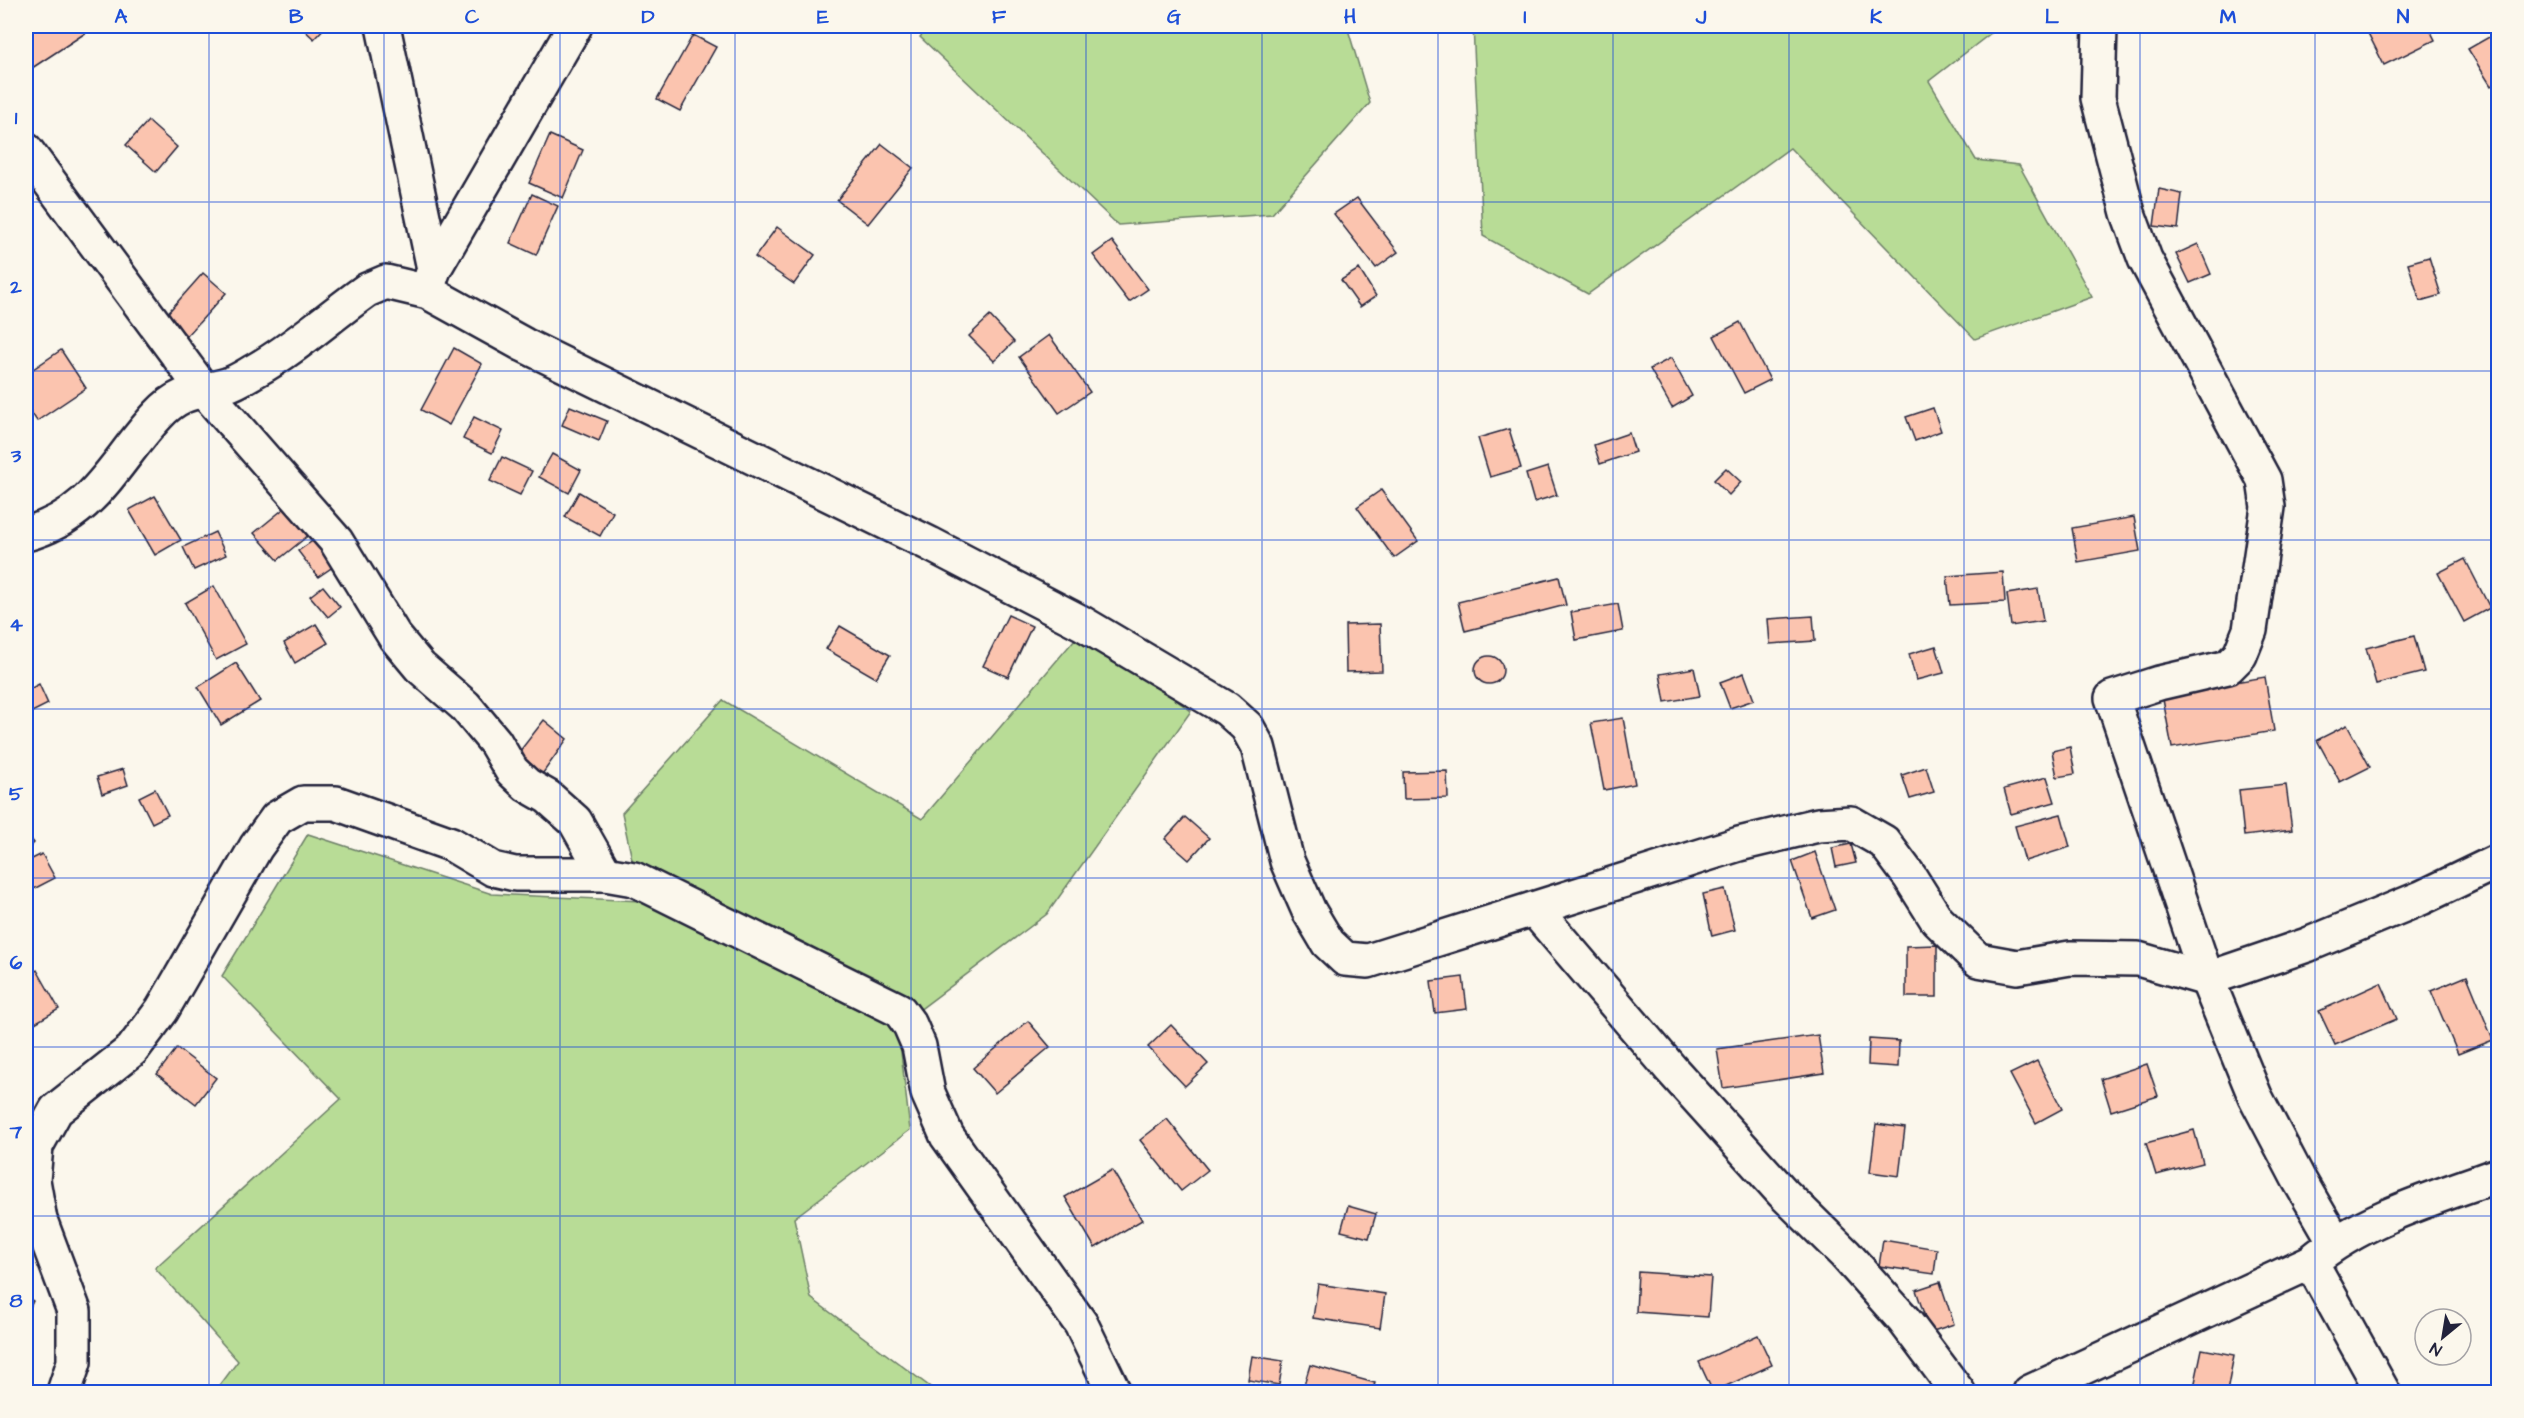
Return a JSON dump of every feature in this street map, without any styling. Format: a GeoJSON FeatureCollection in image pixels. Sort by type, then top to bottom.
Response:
{"type":"FeatureCollection","features":[{"type":"Feature","properties":{"kind":"street"},"geometry":{"type":"LineString","coordinates":[[384,26],[431,280]]}},
{"type":"Feature","properties":{"kind":"street"},"geometry":{"type":"LineString","coordinates":[[431,280],[575,26]]}},
{"type":"Feature","properties":{"kind":"street"},"geometry":{"type":"LineString","coordinates":[[2100,26],[2098,98],[2128,213],[2145,259],[2264,480],[2268,507],[2250,630],[2240,655],[2228,667],[2159,683],[2112,698],[2207,979],[2255,1096],[2298,1178],[2323,1252],[2382,1392]]}},
{"type":"Feature","properties":{"kind":"street"},"geometry":{"type":"LineString","coordinates":[[26,150],[202,388],[336,541],[394,637],[420,667],[465,706],[495,742],[512,771],[526,785],[548,797],[575,821],[604,874]]}},
{"type":"Feature","properties":{"kind":"street"},"geometry":{"type":"LineString","coordinates":[[26,534],[46,528],[77,510],[120,462],[158,414],[176,399],[202,388],[229,384],[258,369],[367,290],[386,282],[431,280],[524,345],[930,544],[1082,623],[1227,709],[1246,727],[1258,747],[1287,861],[1328,943],[1345,959],[1368,962],[1739,844],[1818,825],[1851,823],[1884,842],[1910,877],[1937,920],[1978,960],[2018,967],[2070,958],[2138,959],[2207,979],[2307,945],[2421,898],[2499,861]]}},
{"type":"Feature","properties":{"kind":"street"},"geometry":{"type":"LineString","coordinates":[[64,1392],[74,1362],[74,1311],[40,1220],[33,1180],[31,1143],[56,1110],[132,1050],[162,1010],[186,972],[256,847],[277,819],[303,803],[336,802],[451,844],[493,869],[515,874],[604,874],[634,879],[899,1010],[910,1025],[919,1046],[928,1093],[947,1136],[1081,1324],[1114,1392]]}},
{"type":"Feature","properties":{"kind":"street"},"geometry":{"type":"LineString","coordinates":[[1535,910],[1671,1069],[1767,1176],[1845,1254],[1904,1320],[1958,1392]]}},
{"type":"Feature","properties":{"kind":"street"},"geometry":{"type":"LineString","coordinates":[[2030,1392],[2323,1252],[2361,1227],[2499,1175]]}},
{"type":"Feature","properties":{"kind":"green space"},"geometry":{"type":"Polygon","coordinates":[[[931,26],[1347,26],[1370,103],[1272,214],[1118,225],[920,37],[931,26]]]}},
{"type":"Feature","properties":{"kind":"green space"},"geometry":{"type":"Polygon","coordinates":[[[1473,26],[2000,26],[1929,81],[1976,160],[2019,165],[2092,297],[1975,339],[1790,148],[1588,294],[1483,236],[1473,26]]]}},
{"type":"Feature","properties":{"kind":"green space"},"geometry":{"type":"Polygon","coordinates":[[[1081,632],[1191,711],[1047,914],[898,1026],[910,1130],[794,1218],[811,1298],[937,1392],[215,1392],[238,1361],[155,1268],[341,1099],[222,976],[308,834],[492,894],[641,901],[622,813],[723,700],[922,819],[1081,632]]]}},
{"type":"Feature","properties":{"kind":"building"},"geometry":{"type":"Polygon","coordinates":[[[39,26],[82,26],[87,32],[26,72],[26,34],[39,26]]]}},
{"type":"Feature","properties":{"kind":"building"},"geometry":{"type":"Polygon","coordinates":[[[300,26],[326,26],[314,39],[300,26]]]}},
{"type":"Feature","properties":{"kind":"building"},"geometry":{"type":"Polygon","coordinates":[[[1370,26],[1386,26],[1373,32],[1370,26]]]}},
{"type":"Feature","properties":{"kind":"building"},"geometry":{"type":"Polygon","coordinates":[[[2384,26],[2428,26],[2435,40],[2384,65],[2368,33],[2384,26]]]}},
{"type":"Feature","properties":{"kind":"building"},"geometry":{"type":"Polygon","coordinates":[[[2496,33],[2498,81],[2491,86],[2468,49],[2496,33]]]}},
{"type":"Feature","properties":{"kind":"building"},"geometry":{"type":"Polygon","coordinates":[[[693,35],[716,47],[680,111],[657,99],[693,35]]]}},
{"type":"Feature","properties":{"kind":"building"},"geometry":{"type":"Polygon","coordinates":[[[148,121],[177,147],[156,172],[126,145],[148,121]]]}},
{"type":"Feature","properties":{"kind":"building"},"geometry":{"type":"Polygon","coordinates":[[[550,135],[583,150],[563,198],[529,183],[550,135]]]}},
{"type":"Feature","properties":{"kind":"building"},"geometry":{"type":"Polygon","coordinates":[[[882,144],[913,168],[868,224],[837,200],[882,144]]]}},
{"type":"Feature","properties":{"kind":"building"},"geometry":{"type":"Polygon","coordinates":[[[2159,189],[2182,194],[2178,229],[2154,226],[2159,189]]]}},
{"type":"Feature","properties":{"kind":"building"},"geometry":{"type":"Polygon","coordinates":[[[532,194],[558,206],[536,255],[510,243],[532,194]]]}},
{"type":"Feature","properties":{"kind":"building"},"geometry":{"type":"Polygon","coordinates":[[[1357,198],[1398,252],[1376,268],[1334,214],[1357,198]]]}},
{"type":"Feature","properties":{"kind":"building"},"geometry":{"type":"Polygon","coordinates":[[[777,227],[815,255],[794,284],[755,257],[777,227]]]}},
{"type":"Feature","properties":{"kind":"building"},"geometry":{"type":"Polygon","coordinates":[[[1112,241],[1148,289],[1129,302],[1093,255],[1112,241]]]}},
{"type":"Feature","properties":{"kind":"building"},"geometry":{"type":"Polygon","coordinates":[[[2198,244],[2211,274],[2190,283],[2176,254],[2198,244]]]}},
{"type":"Feature","properties":{"kind":"building"},"geometry":{"type":"Polygon","coordinates":[[[2429,257],[2441,295],[2420,301],[2408,263],[2429,257]]]}},
{"type":"Feature","properties":{"kind":"building"},"geometry":{"type":"Polygon","coordinates":[[[1359,269],[1376,296],[1360,307],[1341,280],[1359,269]]]}},
{"type":"Feature","properties":{"kind":"building"},"geometry":{"type":"Polygon","coordinates":[[[203,273],[226,293],[187,336],[165,316],[203,273]]]}},
{"type":"Feature","properties":{"kind":"building"},"geometry":{"type":"Polygon","coordinates":[[[990,316],[1014,342],[994,361],[969,336],[990,316]]]}},
{"type":"Feature","properties":{"kind":"building"},"geometry":{"type":"Polygon","coordinates":[[[1740,322],[1770,380],[1744,393],[1714,336],[1740,322]]]}},
{"type":"Feature","properties":{"kind":"building"},"geometry":{"type":"Polygon","coordinates":[[[1049,335],[1090,392],[1059,413],[1019,357],[1049,335]]]}},
{"type":"Feature","properties":{"kind":"building"},"geometry":{"type":"Polygon","coordinates":[[[454,348],[482,364],[449,425],[421,410],[454,348]]]}},
{"type":"Feature","properties":{"kind":"building"},"geometry":{"type":"Polygon","coordinates":[[[61,350],[86,388],[37,421],[26,405],[26,374],[61,350]]]}},
{"type":"Feature","properties":{"kind":"building"},"geometry":{"type":"Polygon","coordinates":[[[1671,358],[1692,396],[1672,408],[1650,369],[1671,358]]]}},
{"type":"Feature","properties":{"kind":"building"},"geometry":{"type":"Polygon","coordinates":[[[570,406],[607,421],[599,441],[562,425],[570,406]]]}},
{"type":"Feature","properties":{"kind":"building"},"geometry":{"type":"Polygon","coordinates":[[[1933,408],[1941,431],[1915,441],[1906,417],[1933,408]]]}},
{"type":"Feature","properties":{"kind":"building"},"geometry":{"type":"Polygon","coordinates":[[[474,417],[503,431],[492,453],[463,439],[474,417]]]}},
{"type":"Feature","properties":{"kind":"building"},"geometry":{"type":"Polygon","coordinates":[[[1509,429],[1521,468],[1490,477],[1478,438],[1509,429]]]}},
{"type":"Feature","properties":{"kind":"building"},"geometry":{"type":"Polygon","coordinates":[[[1629,433],[1635,452],[1600,464],[1594,445],[1629,433]]]}},
{"type":"Feature","properties":{"kind":"building"},"geometry":{"type":"Polygon","coordinates":[[[552,454],[581,470],[569,493],[539,477],[552,454]]]}},
{"type":"Feature","properties":{"kind":"building"},"geometry":{"type":"Polygon","coordinates":[[[502,457],[532,471],[520,495],[490,481],[502,457]]]}},
{"type":"Feature","properties":{"kind":"building"},"geometry":{"type":"Polygon","coordinates":[[[1548,467],[1557,495],[1534,502],[1526,474],[1548,467]]]}},
{"type":"Feature","properties":{"kind":"building"},"geometry":{"type":"Polygon","coordinates":[[[1726,468],[1741,482],[1729,495],[1714,480],[1726,468]]]}},
{"type":"Feature","properties":{"kind":"building"},"geometry":{"type":"Polygon","coordinates":[[[1381,490],[1418,541],[1394,558],[1357,507],[1381,490]]]}},
{"type":"Feature","properties":{"kind":"building"},"geometry":{"type":"Polygon","coordinates":[[[579,492],[613,512],[600,536],[565,517],[579,492]]]}},
{"type":"Feature","properties":{"kind":"building"},"geometry":{"type":"Polygon","coordinates":[[[155,496],[181,540],[155,555],[129,510],[155,496]]]}},
{"type":"Feature","properties":{"kind":"building"},"geometry":{"type":"Polygon","coordinates":[[[292,502],[315,530],[278,560],[254,533],[292,502]]]}},
{"type":"Feature","properties":{"kind":"building"},"geometry":{"type":"Polygon","coordinates":[[[2134,517],[2140,551],[2078,562],[2072,528],[2134,517]]]}},
{"type":"Feature","properties":{"kind":"building"},"geometry":{"type":"Polygon","coordinates":[[[215,532],[226,555],[194,570],[183,547],[215,532]]]}},
{"type":"Feature","properties":{"kind":"building"},"geometry":{"type":"Polygon","coordinates":[[[317,538],[337,564],[318,577],[298,551],[317,538]]]}},
{"type":"Feature","properties":{"kind":"building"},"geometry":{"type":"Polygon","coordinates":[[[2465,559],[2490,608],[2464,622],[2438,573],[2465,559]]]}},
{"type":"Feature","properties":{"kind":"building"},"geometry":{"type":"Polygon","coordinates":[[[2003,572],[2005,602],[1950,605],[1947,576],[2003,572]]]}},
{"type":"Feature","properties":{"kind":"building"},"geometry":{"type":"Polygon","coordinates":[[[1559,577],[1566,605],[1465,631],[1458,602],[1559,577]]]}},
{"type":"Feature","properties":{"kind":"building"},"geometry":{"type":"Polygon","coordinates":[[[214,586],[246,644],[216,660],[185,603],[214,586]]]}},
{"type":"Feature","properties":{"kind":"building"},"geometry":{"type":"Polygon","coordinates":[[[323,586],[340,607],[328,617],[310,596],[323,586]]]}},
{"type":"Feature","properties":{"kind":"building"},"geometry":{"type":"Polygon","coordinates":[[[2038,589],[2043,621],[2011,626],[2007,594],[2038,589]]]}},
{"type":"Feature","properties":{"kind":"building"},"geometry":{"type":"Polygon","coordinates":[[[1618,604],[1623,631],[1576,640],[1571,612],[1618,604]]]}},
{"type":"Feature","properties":{"kind":"building"},"geometry":{"type":"Polygon","coordinates":[[[1008,615],[1032,626],[1008,677],[983,666],[1008,615]]]}},
{"type":"Feature","properties":{"kind":"building"},"geometry":{"type":"Polygon","coordinates":[[[1813,616],[1815,641],[1770,644],[1768,619],[1813,616]]]}},
{"type":"Feature","properties":{"kind":"building"},"geometry":{"type":"Polygon","coordinates":[[[316,624],[328,643],[295,663],[284,643],[316,624]]]}},
{"type":"Feature","properties":{"kind":"building"},"geometry":{"type":"Polygon","coordinates":[[[1380,624],[1382,671],[1346,672],[1345,625],[1380,624]]]}},
{"type":"Feature","properties":{"kind":"building"},"geometry":{"type":"Polygon","coordinates":[[[840,626],[890,655],[876,678],[826,649],[840,626]]]}},
{"type":"Feature","properties":{"kind":"building"},"geometry":{"type":"Polygon","coordinates":[[[2414,636],[2424,672],[2376,684],[2366,648],[2414,636]]]}},
{"type":"Feature","properties":{"kind":"building"},"geometry":{"type":"Polygon","coordinates":[[[1936,646],[1944,673],[1916,680],[1909,654],[1936,646]]]}},
{"type":"Feature","properties":{"kind":"building"},"geometry":{"type":"Polygon","coordinates":[[[1489,656],[1499,660],[1503,670],[1499,680],[1489,684],[1479,680],[1475,670],[1479,660],[1489,656]]]}},
{"type":"Feature","properties":{"kind":"building"},"geometry":{"type":"Polygon","coordinates":[[[236,663],[260,701],[221,725],[198,687],[236,663]]]}},
{"type":"Feature","properties":{"kind":"building"},"geometry":{"type":"Polygon","coordinates":[[[1694,668],[1700,696],[1665,702],[1660,674],[1694,668]]]}},
{"type":"Feature","properties":{"kind":"building"},"geometry":{"type":"Polygon","coordinates":[[[1744,673],[1754,700],[1730,708],[1720,682],[1744,673]]]}},
{"type":"Feature","properties":{"kind":"building"},"geometry":{"type":"Polygon","coordinates":[[[2265,677],[2274,731],[2172,748],[2162,694],[2265,677]]]}},
{"type":"Feature","properties":{"kind":"building"},"geometry":{"type":"Polygon","coordinates":[[[39,684],[48,704],[26,715],[26,691],[39,684]]]}},
{"type":"Feature","properties":{"kind":"building"},"geometry":{"type":"Polygon","coordinates":[[[1623,718],[1635,784],[1604,790],[1591,723],[1623,718]]]}},
{"type":"Feature","properties":{"kind":"building"},"geometry":{"type":"Polygon","coordinates":[[[544,720],[567,739],[538,780],[512,761],[544,720]]]}},
{"type":"Feature","properties":{"kind":"building"},"geometry":{"type":"Polygon","coordinates":[[[2347,725],[2370,767],[2340,782],[2317,740],[2347,725]]]}},
{"type":"Feature","properties":{"kind":"building"},"geometry":{"type":"Polygon","coordinates":[[[2070,747],[2075,774],[2057,777],[2052,751],[2070,747]]]}},
{"type":"Feature","properties":{"kind":"building"},"geometry":{"type":"Polygon","coordinates":[[[1926,767],[1934,792],[1910,799],[1902,775],[1926,767]]]}},
{"type":"Feature","properties":{"kind":"building"},"geometry":{"type":"Polygon","coordinates":[[[123,769],[128,785],[102,794],[97,777],[123,769]]]}},
{"type":"Feature","properties":{"kind":"building"},"geometry":{"type":"Polygon","coordinates":[[[1447,771],[1448,798],[1404,799],[1403,772],[1447,771]]]}},
{"type":"Feature","properties":{"kind":"building"},"geometry":{"type":"Polygon","coordinates":[[[2047,777],[2055,802],[2011,814],[2004,789],[2047,777]]]}},
{"type":"Feature","properties":{"kind":"building"},"geometry":{"type":"Polygon","coordinates":[[[2286,785],[2292,830],[2244,836],[2239,790],[2286,785]]]}},
{"type":"Feature","properties":{"kind":"building"},"geometry":{"type":"Polygon","coordinates":[[[155,789],[168,815],[152,823],[139,797],[155,789]]]}},
{"type":"Feature","properties":{"kind":"building"},"geometry":{"type":"Polygon","coordinates":[[[2061,814],[2070,847],[2025,861],[2015,826],[2061,814]]]}},
{"type":"Feature","properties":{"kind":"building"},"geometry":{"type":"Polygon","coordinates":[[[1185,817],[1209,838],[1189,860],[1165,839],[1185,817]]]}},
{"type":"Feature","properties":{"kind":"building"},"geometry":{"type":"Polygon","coordinates":[[[26,833],[34,843],[26,851],[26,833]]]}},
{"type":"Feature","properties":{"kind":"building"},"geometry":{"type":"Polygon","coordinates":[[[1851,844],[1856,863],[1836,867],[1832,848],[1851,844]]]}},
{"type":"Feature","properties":{"kind":"building"},"geometry":{"type":"Polygon","coordinates":[[[1815,852],[1835,910],[1812,918],[1792,861],[1815,852]]]}},
{"type":"Feature","properties":{"kind":"building"},"geometry":{"type":"Polygon","coordinates":[[[42,854],[55,878],[26,893],[26,862],[42,854]]]}},
{"type":"Feature","properties":{"kind":"building"},"geometry":{"type":"Polygon","coordinates":[[[1725,889],[1735,930],[1712,936],[1703,894],[1725,889]]]}},
{"type":"Feature","properties":{"kind":"building"},"geometry":{"type":"Polygon","coordinates":[[[1937,945],[1937,997],[1906,997],[1906,946],[1937,945]]]}},
{"type":"Feature","properties":{"kind":"building"},"geometry":{"type":"Polygon","coordinates":[[[37,970],[59,1009],[35,1023],[26,1007],[26,977],[37,970]]]}},
{"type":"Feature","properties":{"kind":"building"},"geometry":{"type":"Polygon","coordinates":[[[2467,976],[2493,1040],[2458,1054],[2431,991],[2467,976]]]}},
{"type":"Feature","properties":{"kind":"building"},"geometry":{"type":"Polygon","coordinates":[[[1463,977],[1467,1009],[1435,1013],[1431,981],[1463,977]]]}},
{"type":"Feature","properties":{"kind":"building"},"geometry":{"type":"Polygon","coordinates":[[[2381,983],[2397,1019],[2335,1045],[2319,1011],[2381,983]]]}},
{"type":"Feature","properties":{"kind":"building"},"geometry":{"type":"Polygon","coordinates":[[[1028,1021],[1050,1047],[995,1093],[973,1068],[1028,1021]]]}},
{"type":"Feature","properties":{"kind":"building"},"geometry":{"type":"Polygon","coordinates":[[[1171,1025],[1208,1064],[1185,1086],[1148,1047],[1171,1025]]]}},
{"type":"Feature","properties":{"kind":"building"},"geometry":{"type":"Polygon","coordinates":[[[1818,1035],[1824,1073],[1723,1088],[1717,1049],[1818,1035]]]}},
{"type":"Feature","properties":{"kind":"building"},"geometry":{"type":"Polygon","coordinates":[[[1869,1039],[1899,1041],[1898,1067],[1868,1065],[1869,1039]]]}},
{"type":"Feature","properties":{"kind":"building"},"geometry":{"type":"Polygon","coordinates":[[[177,1048],[216,1078],[196,1104],[157,1074],[177,1048]]]}},
{"type":"Feature","properties":{"kind":"building"},"geometry":{"type":"Polygon","coordinates":[[[2037,1061],[2062,1109],[2036,1123],[2010,1074],[2037,1061]]]}},
{"type":"Feature","properties":{"kind":"building"},"geometry":{"type":"Polygon","coordinates":[[[2147,1064],[2158,1096],[2111,1111],[2101,1079],[2147,1064]]]}},
{"type":"Feature","properties":{"kind":"building"},"geometry":{"type":"Polygon","coordinates":[[[1167,1119],[1208,1170],[1181,1191],[1140,1140],[1167,1119]]]}},
{"type":"Feature","properties":{"kind":"building"},"geometry":{"type":"Polygon","coordinates":[[[1876,1124],[1905,1128],[1899,1176],[1870,1172],[1876,1124]]]}},
{"type":"Feature","properties":{"kind":"building"},"geometry":{"type":"Polygon","coordinates":[[[2194,1130],[2203,1163],[2156,1175],[2146,1143],[2194,1130]]]}},
{"type":"Feature","properties":{"kind":"building"},"geometry":{"type":"Polygon","coordinates":[[[1112,1170],[1142,1220],[1095,1248],[1065,1197],[1112,1170]]]}},
{"type":"Feature","properties":{"kind":"building"},"geometry":{"type":"Polygon","coordinates":[[[1348,1206],[1376,1214],[1369,1238],[1341,1231],[1348,1206]]]}},
{"type":"Feature","properties":{"kind":"building"},"geometry":{"type":"Polygon","coordinates":[[[1883,1240],[1937,1249],[1934,1274],[1879,1266],[1883,1240]]]}},
{"type":"Feature","properties":{"kind":"building"},"geometry":{"type":"Polygon","coordinates":[[[1638,1272],[1711,1277],[1708,1317],[1636,1312],[1638,1272]]]}},
{"type":"Feature","properties":{"kind":"building"},"geometry":{"type":"Polygon","coordinates":[[[1940,1282],[1954,1324],[1930,1332],[1916,1290],[1940,1282]]]}},
{"type":"Feature","properties":{"kind":"building"},"geometry":{"type":"Polygon","coordinates":[[[1318,1284],[1385,1294],[1380,1328],[1313,1318],[1318,1284]]]}},
{"type":"Feature","properties":{"kind":"building"},"geometry":{"type":"Polygon","coordinates":[[[26,1297],[33,1301],[26,1316],[26,1297]]]}},
{"type":"Feature","properties":{"kind":"building"},"geometry":{"type":"Polygon","coordinates":[[[1758,1335],[1772,1365],[1713,1392],[1699,1362],[1758,1335]]]}},
{"type":"Feature","properties":{"kind":"building"},"geometry":{"type":"Polygon","coordinates":[[[2202,1349],[2234,1355],[2227,1392],[2193,1392],[2202,1349]]]}},
{"type":"Feature","properties":{"kind":"building"},"geometry":{"type":"Polygon","coordinates":[[[1252,1356],[1283,1361],[1279,1385],[1248,1380],[1252,1356]]]}},
{"type":"Feature","properties":{"kind":"building"},"geometry":{"type":"Polygon","coordinates":[[[1310,1365],[1375,1383],[1372,1392],[1302,1392],[1310,1365]]]}}]}
